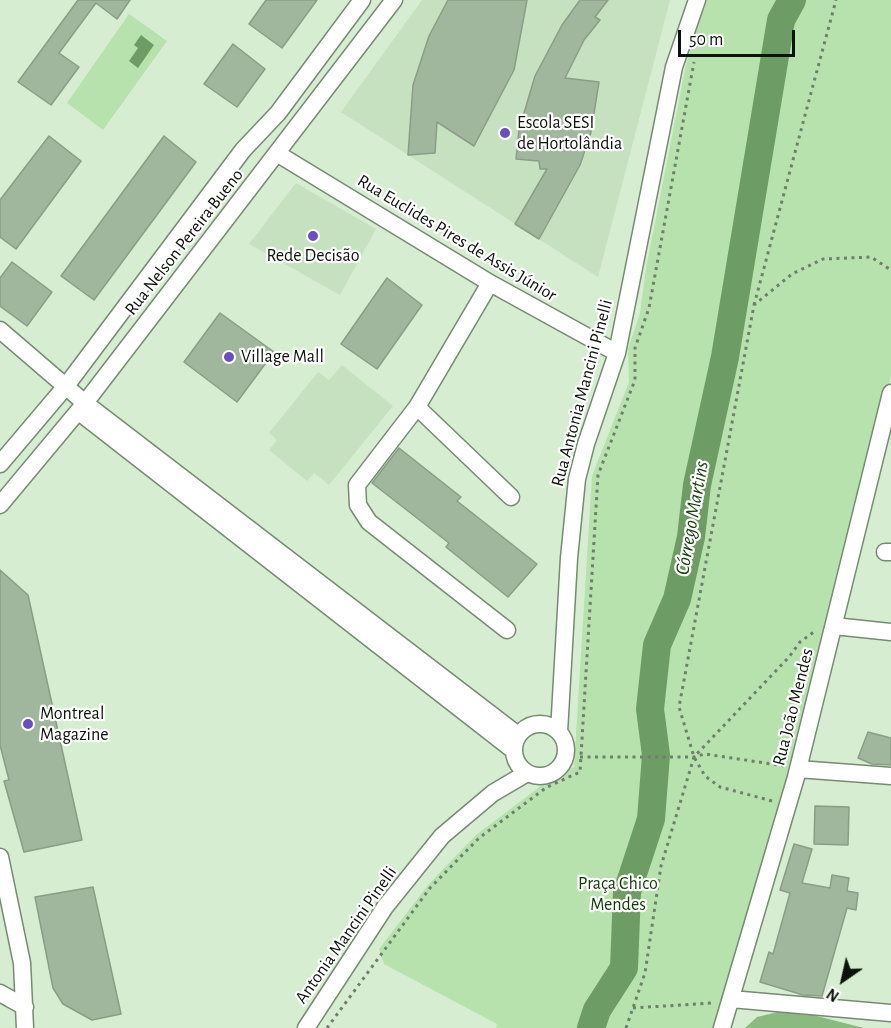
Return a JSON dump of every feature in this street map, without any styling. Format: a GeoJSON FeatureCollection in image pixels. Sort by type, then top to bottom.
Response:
{"type":"FeatureCollection","features":[{"type":"Feature","properties":{"kind":"street","name":"Rua Nelson Pereira Bueno"},"geometry":{"type":"LineString","coordinates":[[0,464],[66,386],[243,150],[278,113],[362,0]]}},
{"type":"Feature","properties":{"kind":"street","name":"Rua Nelson Pereira Bueno"},"geometry":{"type":"LineString","coordinates":[[0,505],[82,407],[394,0]]}},
{"type":"Feature","properties":{"kind":"street","name":"Rua Antonia Mancini Pinelli"},"geometry":{"type":"LineString","coordinates":[[559,732],[569,558],[577,479],[586,444],[617,353],[674,67],[697,0]]}},
{"type":"Feature","properties":{"kind":"street","name":"Rua Euclides Pires de Assis Júnior"},"geometry":{"type":"LineString","coordinates":[[278,154],[490,284],[617,353]]}},
{"type":"Feature","properties":{"kind":"street"},"geometry":{"type":"LineString","coordinates":[[490,284],[417,407],[357,485],[358,505],[369,522],[507,630]]}},
{"type":"Feature","properties":{"kind":"street"},"geometry":{"type":"LineString","coordinates":[[0,330],[66,386],[82,407],[516,743]]}},
{"type":"Feature","properties":{"kind":"street","name":"Rua João Mendes"},"geometry":{"type":"LineString","coordinates":[[722,1028],[727,1001],[789,805],[891,393]]}},
{"type":"Feature","properties":{"kind":"street"},"geometry":{"type":"LineString","coordinates":[[417,407],[511,497]]}},
{"type":"Feature","properties":{"kind":"street"},"geometry":{"type":"LineString","coordinates":[[834,626],[891,632]]}},
{"type":"Feature","properties":{"kind":"street"},"geometry":{"type":"LineString","coordinates":[[539,724],[548,725],[559,732],[566,751],[560,767],[544,776],[527,773],[520,767],[516,743],[524,729],[539,724]]}},
{"type":"Feature","properties":{"kind":"street"},"geometry":{"type":"LineString","coordinates":[[798,769],[891,776]]}},
{"type":"Feature","properties":{"kind":"street","name":"Antonia Mancini Pinelli"},"geometry":{"type":"LineString","coordinates":[[306,1028],[385,907],[442,836],[493,793],[527,773]]}},
{"type":"Feature","properties":{"kind":"street"},"geometry":{"type":"LineString","coordinates":[[0,857],[22,963],[25,1028]]}},
{"type":"Feature","properties":{"kind":"street"},"geometry":{"type":"LineString","coordinates":[[0,993],[25,1007]]}},
{"type":"Feature","properties":{"kind":"street"},"geometry":{"type":"LineString","coordinates":[[727,1001],[891,1013]]}},
{"type":"Feature","properties":{"kind":"path"},"geometry":{"type":"LineString","coordinates":[[789,805],[720,787],[705,776],[694,757],[679,707],[754,305],[836,0]]}},
{"type":"Feature","properties":{"kind":"path"},"geometry":{"type":"LineString","coordinates":[[754,305],[792,274],[823,260],[871,257],[891,270]]}},
{"type":"Feature","properties":{"kind":"path"},"geometry":{"type":"LineString","coordinates":[[626,1028],[645,973],[661,866],[694,757],[781,666],[800,642],[816,630],[834,626]]}},
{"type":"Feature","properties":{"kind":"path"},"geometry":{"type":"LineString","coordinates":[[580,757],[626,755],[694,757],[705,754],[798,769]]}},
{"type":"Feature","properties":{"kind":"path"},"geometry":{"type":"LineString","coordinates":[[633,1008],[727,1001]]}},
{"type":"Feature","properties":{"kind":"shaded area","name":"Escola SESI de Hortolândia"},"geometry":{"type":"Polygon","coordinates":[[[422,0],[670,0],[598,277],[341,112],[422,0]]]}},
{"type":"Feature","properties":{"kind":"shaded area"},"geometry":{"type":"Polygon","coordinates":[[[141,35],[154,45],[138,68],[129,61],[138,48],[134,45],[141,35]]]}},
{"type":"Feature","properties":{"kind":"shaded area","name":"Rede Decisão"},"geometry":{"type":"Polygon","coordinates":[[[296,183],[376,229],[340,295],[249,244],[296,183]]]}},
{"type":"Feature","properties":{"kind":"shaded area"},"geometry":{"type":"Polygon","coordinates":[[[342,365],[393,406],[329,485],[314,473],[307,481],[269,450],[277,440],[269,433],[318,372],[329,380],[342,365]]]}},
{"type":"Feature","properties":{"kind":"shaded area"},"geometry":{"type":"Polygon","coordinates":[[[778,1012],[805,1013],[864,1028],[745,1028],[757,1017],[778,1012]]]}},
{"type":"Feature","properties":{"kind":"green space","name":"Praça Chico Mendes"},"geometry":{"type":"Polygon","coordinates":[[[704,0],[891,0],[891,376],[810,705],[717,1028],[496,1028],[497,1024],[384,964],[379,949],[428,885],[476,835],[546,782],[574,767],[592,476],[629,382],[628,349],[640,313],[646,268],[686,65],[704,0]]]}},
{"type":"Feature","properties":{"kind":"green space"},"geometry":{"type":"Polygon","coordinates":[[[129,14],[167,41],[103,130],[67,103],[129,14]]]}},
{"type":"Feature","properties":{"kind":"building"},"geometry":{"type":"Polygon","coordinates":[[[78,0],[130,0],[117,19],[96,3],[59,53],[79,67],[51,105],[18,82],[78,0]]]}},
{"type":"Feature","properties":{"kind":"building"},"geometry":{"type":"Polygon","coordinates":[[[266,0],[317,0],[282,48],[249,24],[266,0]]]}},
{"type":"Feature","properties":{"kind":"building"},"geometry":{"type":"Polygon","coordinates":[[[448,0],[527,0],[514,70],[474,146],[437,122],[435,153],[408,155],[413,85],[429,36],[448,0]]]}},
{"type":"Feature","properties":{"kind":"building"},"geometry":{"type":"Polygon","coordinates":[[[580,0],[608,0],[595,17],[600,20],[584,40],[565,78],[599,82],[591,132],[580,165],[539,239],[515,224],[547,169],[540,169],[539,161],[516,159],[519,130],[535,76],[562,25],[580,0]]]}},
{"type":"Feature","properties":{"kind":"building"},"geometry":{"type":"Polygon","coordinates":[[[233,44],[265,69],[237,107],[204,84],[233,44]]]}},
{"type":"Feature","properties":{"kind":"building"},"geometry":{"type":"Polygon","coordinates":[[[49,136],[81,161],[16,249],[0,237],[0,200],[49,136]]]}},
{"type":"Feature","properties":{"kind":"building"},"geometry":{"type":"Polygon","coordinates":[[[164,136],[196,162],[94,300],[61,276],[164,136]]]}},
{"type":"Feature","properties":{"kind":"building"},"geometry":{"type":"Polygon","coordinates":[[[12,262],[52,292],[27,326],[0,306],[0,278],[12,262]]]}},
{"type":"Feature","properties":{"kind":"building"},"geometry":{"type":"Polygon","coordinates":[[[387,278],[422,305],[377,369],[341,344],[387,278]]]}},
{"type":"Feature","properties":{"kind":"building","name":"Village Mall"},"geometry":{"type":"Polygon","coordinates":[[[220,313],[274,352],[237,402],[184,362],[220,313]]]}},
{"type":"Feature","properties":{"kind":"building"},"geometry":{"type":"Polygon","coordinates":[[[399,448],[461,497],[457,501],[537,564],[508,597],[446,547],[449,543],[372,483],[399,448]]]}},
{"type":"Feature","properties":{"kind":"building"},"geometry":{"type":"Polygon","coordinates":[[[0,570],[28,595],[82,840],[24,852],[4,781],[9,780],[0,745],[0,570]]]}},
{"type":"Feature","properties":{"kind":"building"},"geometry":{"type":"Polygon","coordinates":[[[868,732],[891,738],[891,765],[872,764],[858,758],[868,732]]]}},
{"type":"Feature","properties":{"kind":"building"},"geometry":{"type":"Polygon","coordinates":[[[815,806],[849,807],[848,845],[814,844],[815,806]]]}},
{"type":"Feature","properties":{"kind":"building"},"geometry":{"type":"Polygon","coordinates":[[[794,844],[812,849],[802,883],[830,888],[832,875],[849,878],[847,891],[858,893],[856,910],[847,908],[822,996],[803,995],[760,982],[769,952],[773,954],[790,893],[780,890],[794,844]]]}},
{"type":"Feature","properties":{"kind":"building"},"geometry":{"type":"Polygon","coordinates":[[[93,887],[121,1014],[92,1020],[63,1004],[53,988],[35,897],[93,887]]]}},
{"type":"Feature","properties":{"kind":"waterway","name":"Córrego Martins"},"geometry":{"type":"LineString","coordinates":[[591,1028],[597,1010],[624,968],[627,892],[651,819],[656,755],[650,709],[657,645],[677,599],[691,537],[697,485],[725,357],[781,20],[792,0]]}},
{"type":"Feature","properties":{"kind":"place","name":"Escola SESI de Hortolândia"},"geometry":{"type":"Point","coordinates":[505,133]}},
{"type":"Feature","properties":{"kind":"place","name":"Rede Decisão"},"geometry":{"type":"Point","coordinates":[313,236]}},
{"type":"Feature","properties":{"kind":"place","name":"Village Mall"},"geometry":{"type":"Point","coordinates":[229,357]}},
{"type":"Feature","properties":{"kind":"place","name":"Montreal Magazine"},"geometry":{"type":"Point","coordinates":[28,724]}}]}
